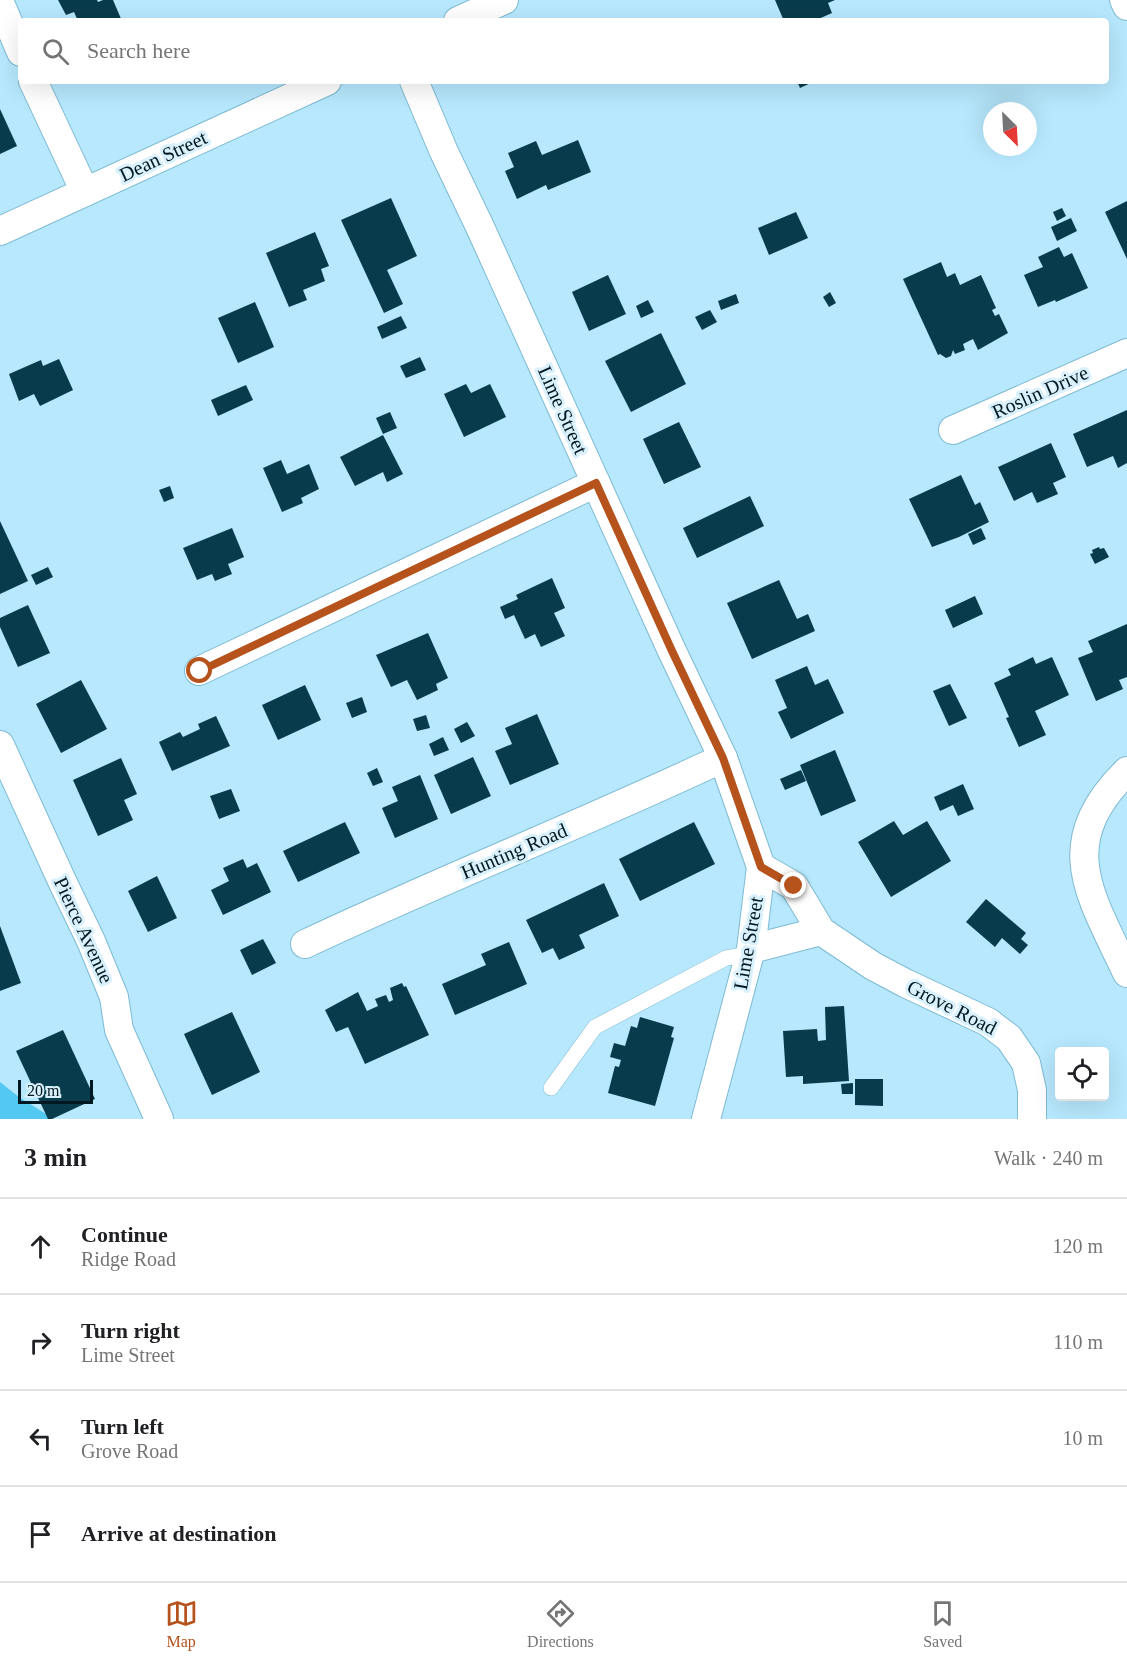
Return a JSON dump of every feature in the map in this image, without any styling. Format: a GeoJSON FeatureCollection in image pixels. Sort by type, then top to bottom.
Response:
{"type":"FeatureCollection","features":[{"type":"Feature","properties":{"kind":"street"},"geometry":{"type":"LineString","coordinates":[[465,18],[504,0]]}},
{"type":"Feature","properties":{"kind":"street"},"geometry":{"type":"LineString","coordinates":[[1124,0],[1127,6]]}},
{"type":"Feature","properties":{"kind":"street"},"geometry":{"type":"LineString","coordinates":[[0,3],[18,45]]}},
{"type":"Feature","properties":{"kind":"street"},"geometry":{"type":"LineString","coordinates":[[34,84],[85,192]]}},
{"type":"Feature","properties":{"kind":"street","name":"Dean Street"},"geometry":{"type":"LineString","coordinates":[[0,231],[320,84]]}},
{"type":"Feature","properties":{"kind":"street","name":"Lime Street"},"geometry":{"type":"LineString","coordinates":[[415,84],[444,152],[723,758],[761,867],[750,951],[706,1119]]}},
{"type":"Feature","properties":{"kind":"street","name":"Roslin Drive"},"geometry":{"type":"LineString","coordinates":[[953,430],[1127,353]]}},
{"type":"Feature","properties":{"kind":"street"},"geometry":{"type":"LineString","coordinates":[[200,671],[596,483]]}},
{"type":"Feature","properties":{"kind":"street","name":"Pierce Avenue"},"geometry":{"type":"LineString","coordinates":[[0,745],[96,952],[114,996],[120,1030],[159,1119]]}},
{"type":"Feature","properties":{"kind":"street","name":"Hunting Road"},"geometry":{"type":"LineString","coordinates":[[305,944],[723,758]]}},
{"type":"Feature","properties":{"kind":"street"},"geometry":{"type":"LineString","coordinates":[[1127,771],[1108,790],[1092,815],[1084,842],[1085,874],[1095,904],[1127,973]]}},
{"type":"Feature","properties":{"kind":"street","name":"Grove Road"},"geometry":{"type":"LineString","coordinates":[[761,867],[794,886],[821,931],[873,966],[988,1022],[1009,1038],[1026,1063],[1032,1090],[1032,1119]]}},
{"type":"Feature","properties":{"kind":"street"},"geometry":{"type":"LineString","coordinates":[[750,951],[821,931]]}},
{"type":"Feature","properties":{"kind":"lane"},"geometry":{"type":"LineString","coordinates":[[551,1088],[596,1027],[726,958],[750,951]]}},
{"type":"Feature","properties":{"kind":"shaded area"},"geometry":{"type":"Polygon","coordinates":[[[0,1082],[19,1097],[54,1119],[0,1119],[0,1082]]]}},
{"type":"Feature","properties":{"kind":"building"},"geometry":{"type":"Polygon","coordinates":[[[58,0],[97,0],[98,2],[113,0],[121,18],[77,18],[74,12],[66,15],[58,0]]]}},
{"type":"Feature","properties":{"kind":"building"},"geometry":{"type":"Polygon","coordinates":[[[775,0],[835,0],[828,3],[832,13],[821,18],[783,18],[775,0]]]}},
{"type":"Feature","properties":{"kind":"building"},"geometry":{"type":"Polygon","coordinates":[[[0,109],[17,146],[0,154],[0,109]]]}},
{"type":"Feature","properties":{"kind":"building"},"geometry":{"type":"Polygon","coordinates":[[[578,140],[591,172],[548,190],[546,185],[517,199],[505,171],[514,167],[508,153],[536,141],[542,155],[578,140]]]}},
{"type":"Feature","properties":{"kind":"building"},"geometry":{"type":"Polygon","coordinates":[[[391,198],[417,256],[387,270],[403,304],[384,313],[341,220],[391,198]]]}},
{"type":"Feature","properties":{"kind":"building"},"geometry":{"type":"Polygon","coordinates":[[[1127,201],[1127,259],[1105,212],[1127,201]]]}},
{"type":"Feature","properties":{"kind":"building"},"geometry":{"type":"Polygon","coordinates":[[[1062,208],[1066,216],[1057,221],[1053,212],[1062,208]]]}},
{"type":"Feature","properties":{"kind":"building"},"geometry":{"type":"Polygon","coordinates":[[[796,212],[808,238],[769,255],[758,228],[796,212]]]}},
{"type":"Feature","properties":{"kind":"building"},"geometry":{"type":"Polygon","coordinates":[[[1071,218],[1077,231],[1057,241],[1051,227],[1071,218]]]}},
{"type":"Feature","properties":{"kind":"building"},"geometry":{"type":"Polygon","coordinates":[[[315,232],[329,266],[321,269],[325,281],[303,290],[307,300],[289,307],[266,253],[315,232]]]}},
{"type":"Feature","properties":{"kind":"building"},"geometry":{"type":"Polygon","coordinates":[[[1059,247],[1064,257],[1072,253],[1088,288],[1038,307],[1024,275],[1043,267],[1038,257],[1059,247]]]}},
{"type":"Feature","properties":{"kind":"building"},"geometry":{"type":"Polygon","coordinates":[[[941,262],[947,277],[955,273],[960,285],[981,275],[996,308],[992,310],[995,316],[999,314],[1008,333],[978,350],[973,339],[963,344],[965,350],[955,354],[953,350],[951,356],[946,358],[938,355],[903,279],[941,262]]]}},
{"type":"Feature","properties":{"kind":"building"},"geometry":{"type":"Polygon","coordinates":[[[608,275],[626,314],[589,331],[572,292],[608,275]]]}},
{"type":"Feature","properties":{"kind":"building"},"geometry":{"type":"Polygon","coordinates":[[[830,292],[836,303],[829,307],[823,297],[830,292]]]}},
{"type":"Feature","properties":{"kind":"building"},"geometry":{"type":"Polygon","coordinates":[[[736,294],[739,303],[721,310],[718,301],[736,294]]]}},
{"type":"Feature","properties":{"kind":"building"},"geometry":{"type":"Polygon","coordinates":[[[648,300],[654,312],[641,318],[636,306],[648,300]]]}},
{"type":"Feature","properties":{"kind":"building"},"geometry":{"type":"Polygon","coordinates":[[[255,302],[274,347],[238,363],[218,318],[255,302]]]}},
{"type":"Feature","properties":{"kind":"building"},"geometry":{"type":"Polygon","coordinates":[[[710,310],[717,322],[702,330],[695,317],[710,310]]]}},
{"type":"Feature","properties":{"kind":"building"},"geometry":{"type":"Polygon","coordinates":[[[401,316],[407,328],[382,339],[377,327],[401,316]]]}},
{"type":"Feature","properties":{"kind":"building"},"geometry":{"type":"Polygon","coordinates":[[[661,333],[686,384],[631,412],[605,361],[661,333]]]}},
{"type":"Feature","properties":{"kind":"building"},"geometry":{"type":"Polygon","coordinates":[[[420,357],[426,370],[406,378],[400,366],[420,357]]]}},
{"type":"Feature","properties":{"kind":"building"},"geometry":{"type":"Polygon","coordinates":[[[59,359],[73,390],[40,406],[34,394],[19,401],[9,374],[41,360],[43,366],[59,359]]]}},
{"type":"Feature","properties":{"kind":"building"},"geometry":{"type":"Polygon","coordinates":[[[466,384],[471,393],[490,384],[506,417],[464,437],[444,394],[466,384]]]}},
{"type":"Feature","properties":{"kind":"building"},"geometry":{"type":"Polygon","coordinates":[[[246,385],[253,400],[218,416],[211,400],[246,385]]]}},
{"type":"Feature","properties":{"kind":"building"},"geometry":{"type":"Polygon","coordinates":[[[1127,410],[1127,463],[1118,468],[1113,456],[1087,467],[1073,434],[1127,410]]]}},
{"type":"Feature","properties":{"kind":"building"},"geometry":{"type":"Polygon","coordinates":[[[390,412],[397,428],[383,434],[376,418],[390,412]]]}},
{"type":"Feature","properties":{"kind":"building"},"geometry":{"type":"Polygon","coordinates":[[[679,422],[701,467],[664,484],[643,439],[679,422]]]}},
{"type":"Feature","properties":{"kind":"building"},"geometry":{"type":"Polygon","coordinates":[[[383,435],[403,474],[387,482],[383,472],[355,486],[340,457],[383,435]]]}},
{"type":"Feature","properties":{"kind":"building"},"geometry":{"type":"Polygon","coordinates":[[[1051,443],[1066,477],[1053,483],[1058,494],[1037,503],[1032,492],[1014,501],[998,467],[1051,443]]]}},
{"type":"Feature","properties":{"kind":"building"},"geometry":{"type":"Polygon","coordinates":[[[281,460],[287,474],[309,464],[319,489],[301,498],[303,503],[282,512],[263,468],[281,460]]]}},
{"type":"Feature","properties":{"kind":"building"},"geometry":{"type":"Polygon","coordinates":[[[961,475],[975,505],[980,502],[989,522],[932,547],[909,499],[961,475]]]}},
{"type":"Feature","properties":{"kind":"building"},"geometry":{"type":"Polygon","coordinates":[[[170,486],[174,498],[164,502],[159,490],[170,486]]]}},
{"type":"Feature","properties":{"kind":"building"},"geometry":{"type":"Polygon","coordinates":[[[750,496],[764,526],[697,558],[683,528],[750,496]]]}},
{"type":"Feature","properties":{"kind":"building"},"geometry":{"type":"Polygon","coordinates":[[[0,521],[28,581],[0,594],[0,521]]]}},
{"type":"Feature","properties":{"kind":"building"},"geometry":{"type":"Polygon","coordinates":[[[232,528],[244,557],[228,564],[232,574],[215,581],[212,574],[197,580],[183,548],[232,528]]]}},
{"type":"Feature","properties":{"kind":"building"},"geometry":{"type":"Polygon","coordinates":[[[981,528],[986,539],[973,545],[968,534],[981,528]]]}},
{"type":"Feature","properties":{"kind":"building"},"geometry":{"type":"Polygon","coordinates":[[[1099,547],[1104,548],[1109,557],[1095,564],[1090,554],[1093,553],[1092,550],[1099,547]]]}},
{"type":"Feature","properties":{"kind":"building"},"geometry":{"type":"Polygon","coordinates":[[[48,567],[53,577],[36,585],[31,575],[48,567]]]}},
{"type":"Feature","properties":{"kind":"building"},"geometry":{"type":"Polygon","coordinates":[[[552,578],[565,608],[554,613],[565,636],[541,647],[535,634],[525,639],[514,615],[505,619],[500,607],[518,599],[516,595],[552,578]]]}},
{"type":"Feature","properties":{"kind":"building"},"geometry":{"type":"Polygon","coordinates":[[[779,580],[797,619],[808,614],[815,631],[752,659],[727,603],[779,580]]]}},
{"type":"Feature","properties":{"kind":"building"},"geometry":{"type":"Polygon","coordinates":[[[975,596],[983,614],[953,628],[945,610],[975,596]]]}},
{"type":"Feature","properties":{"kind":"building"},"geometry":{"type":"Polygon","coordinates":[[[28,605],[50,653],[18,667],[0,627],[0,618],[28,605]]]}},
{"type":"Feature","properties":{"kind":"building"},"geometry":{"type":"Polygon","coordinates":[[[1127,624],[1127,677],[1119,680],[1123,689],[1096,701],[1078,658],[1093,652],[1088,641],[1127,624]]]}},
{"type":"Feature","properties":{"kind":"building"},"geometry":{"type":"Polygon","coordinates":[[[428,633],[448,678],[436,684],[438,690],[417,700],[407,680],[391,687],[376,655],[428,633]]]}},
{"type":"Feature","properties":{"kind":"building"},"geometry":{"type":"Polygon","coordinates":[[[1033,657],[1036,664],[1052,657],[1069,695],[1035,711],[1046,735],[1019,747],[994,683],[1011,675],[1008,669],[1033,657]]]}},
{"type":"Feature","properties":{"kind":"building"},"geometry":{"type":"Polygon","coordinates":[[[807,666],[815,685],[828,679],[844,713],[791,739],[778,712],[787,708],[775,680],[807,666]]]}},
{"type":"Feature","properties":{"kind":"building"},"geometry":{"type":"Polygon","coordinates":[[[81,680],[107,729],[61,753],[36,704],[81,680]]]}},
{"type":"Feature","properties":{"kind":"building"},"geometry":{"type":"Polygon","coordinates":[[[950,684],[967,718],[949,726],[933,691],[950,684]]]}},
{"type":"Feature","properties":{"kind":"building"},"geometry":{"type":"Polygon","coordinates":[[[305,685],[321,720],[278,740],[262,705],[305,685]]]}},
{"type":"Feature","properties":{"kind":"building"},"geometry":{"type":"Polygon","coordinates":[[[362,697],[367,712],[352,718],[346,703],[362,697]]]}},
{"type":"Feature","properties":{"kind":"building"},"geometry":{"type":"Polygon","coordinates":[[[537,714],[559,764],[510,785],[495,751],[512,744],[505,728],[537,714]]]}},
{"type":"Feature","properties":{"kind":"building"},"geometry":{"type":"Polygon","coordinates":[[[426,715],[430,728],[417,731],[413,719],[426,715]]]}},
{"type":"Feature","properties":{"kind":"building"},"geometry":{"type":"Polygon","coordinates":[[[216,716],[230,746],[172,771],[159,742],[180,732],[183,737],[200,729],[198,724],[216,716]]]}},
{"type":"Feature","properties":{"kind":"building"},"geometry":{"type":"Polygon","coordinates":[[[467,722],[475,736],[461,743],[454,729],[467,722]]]}},
{"type":"Feature","properties":{"kind":"building"},"geometry":{"type":"Polygon","coordinates":[[[443,737],[449,750],[434,756],[429,744],[443,737]]]}},
{"type":"Feature","properties":{"kind":"building"},"geometry":{"type":"Polygon","coordinates":[[[835,750],[856,801],[821,816],[800,765],[835,750]]]}},
{"type":"Feature","properties":{"kind":"building"},"geometry":{"type":"Polygon","coordinates":[[[473,757],[491,796],[451,814],[434,775],[473,757]]]}},
{"type":"Feature","properties":{"kind":"building"},"geometry":{"type":"Polygon","coordinates":[[[121,758],[137,794],[124,800],[133,820],[98,836],[73,780],[121,758]]]}},
{"type":"Feature","properties":{"kind":"building"},"geometry":{"type":"Polygon","coordinates":[[[377,768],[383,782],[373,786],[367,773],[377,768]]]}},
{"type":"Feature","properties":{"kind":"building"},"geometry":{"type":"Polygon","coordinates":[[[801,770],[806,781],[785,790],[780,779],[801,770]]]}},
{"type":"Feature","properties":{"kind":"building"},"geometry":{"type":"Polygon","coordinates":[[[420,775],[438,819],[395,838],[382,808],[398,801],[392,787],[420,775]]]}},
{"type":"Feature","properties":{"kind":"building"},"geometry":{"type":"Polygon","coordinates":[[[963,784],[974,809],[958,816],[953,805],[940,811],[934,797],[963,784]]]}},
{"type":"Feature","properties":{"kind":"building"},"geometry":{"type":"Polygon","coordinates":[[[231,789],[240,811],[219,819],[210,796],[231,789]]]}},
{"type":"Feature","properties":{"kind":"building"},"geometry":{"type":"Polygon","coordinates":[[[894,821],[903,835],[927,821],[951,861],[891,897],[858,842],[894,821]]]}},
{"type":"Feature","properties":{"kind":"building"},"geometry":{"type":"Polygon","coordinates":[[[345,822],[360,853],[298,882],[283,851],[345,822]]]}},
{"type":"Feature","properties":{"kind":"building"},"geometry":{"type":"Polygon","coordinates":[[[694,822],[715,864],[640,901],[619,859],[694,822]]]}},
{"type":"Feature","properties":{"kind":"building"},"geometry":{"type":"Polygon","coordinates":[[[243,859],[247,868],[257,863],[271,892],[223,915],[211,890],[229,881],[223,868],[243,859]]]}},
{"type":"Feature","properties":{"kind":"building"},"geometry":{"type":"Polygon","coordinates":[[[157,876],[177,918],[148,932],[128,891],[157,876]]]}},
{"type":"Feature","properties":{"kind":"building"},"geometry":{"type":"Polygon","coordinates":[[[604,883],[619,916],[579,935],[585,948],[559,960],[553,948],[542,953],[526,920],[604,883]]]}},
{"type":"Feature","properties":{"kind":"building"},"geometry":{"type":"Polygon","coordinates":[[[986,899],[1026,933],[1021,939],[1028,945],[1020,954],[1002,938],[995,947],[966,922],[986,899]]]}},
{"type":"Feature","properties":{"kind":"building"},"geometry":{"type":"Polygon","coordinates":[[[0,926],[21,983],[0,991],[0,926]]]}},
{"type":"Feature","properties":{"kind":"building"},"geometry":{"type":"Polygon","coordinates":[[[263,939],[276,963],[252,975],[240,950],[263,939]]]}},
{"type":"Feature","properties":{"kind":"building"},"geometry":{"type":"Polygon","coordinates":[[[509,942],[527,984],[455,1015],[442,984],[486,965],[481,954],[509,942]]]}},
{"type":"Feature","properties":{"kind":"building"},"geometry":{"type":"Polygon","coordinates":[[[402,983],[404,987],[406,986],[429,1035],[365,1064],[348,1027],[336,1032],[325,1010],[358,992],[367,1011],[378,1006],[375,999],[386,995],[389,1002],[393,1000],[390,988],[402,983]]]}},
{"type":"Feature","properties":{"kind":"building"},"geometry":{"type":"Polygon","coordinates":[[[844,1006],[849,1081],[803,1084],[803,1076],[786,1077],[783,1031],[817,1029],[818,1041],[826,1040],[825,1007],[844,1006]]]}},
{"type":"Feature","properties":{"kind":"building"},"geometry":{"type":"Polygon","coordinates":[[[232,1012],[260,1072],[212,1095],[184,1034],[232,1012]]]}},
{"type":"Feature","properties":{"kind":"building"},"geometry":{"type":"Polygon","coordinates":[[[640,1017],[674,1027],[671,1037],[674,1038],[655,1106],[608,1093],[615,1066],[619,1067],[621,1060],[610,1057],[614,1043],[625,1046],[631,1026],[637,1028],[640,1017]]]}},
{"type":"Feature","properties":{"kind":"building"},"geometry":{"type":"Polygon","coordinates":[[[63,1030],[95,1099],[48,1119],[16,1051],[63,1030]]]}},
{"type":"Feature","properties":{"kind":"building"},"geometry":{"type":"Polygon","coordinates":[[[855,1079],[883,1079],[883,1106],[855,1105],[855,1079]]]}},
{"type":"Feature","properties":{"kind":"building"},"geometry":{"type":"Polygon","coordinates":[[[853,1083],[853,1094],[842,1094],[841,1084],[853,1083]]]}},
{"type":"Feature","properties":{"kind":"route"},"geometry":{"type":"LineString","coordinates":[[200,671],[596,483],[723,758],[761,867],[794,886]]}}]}
